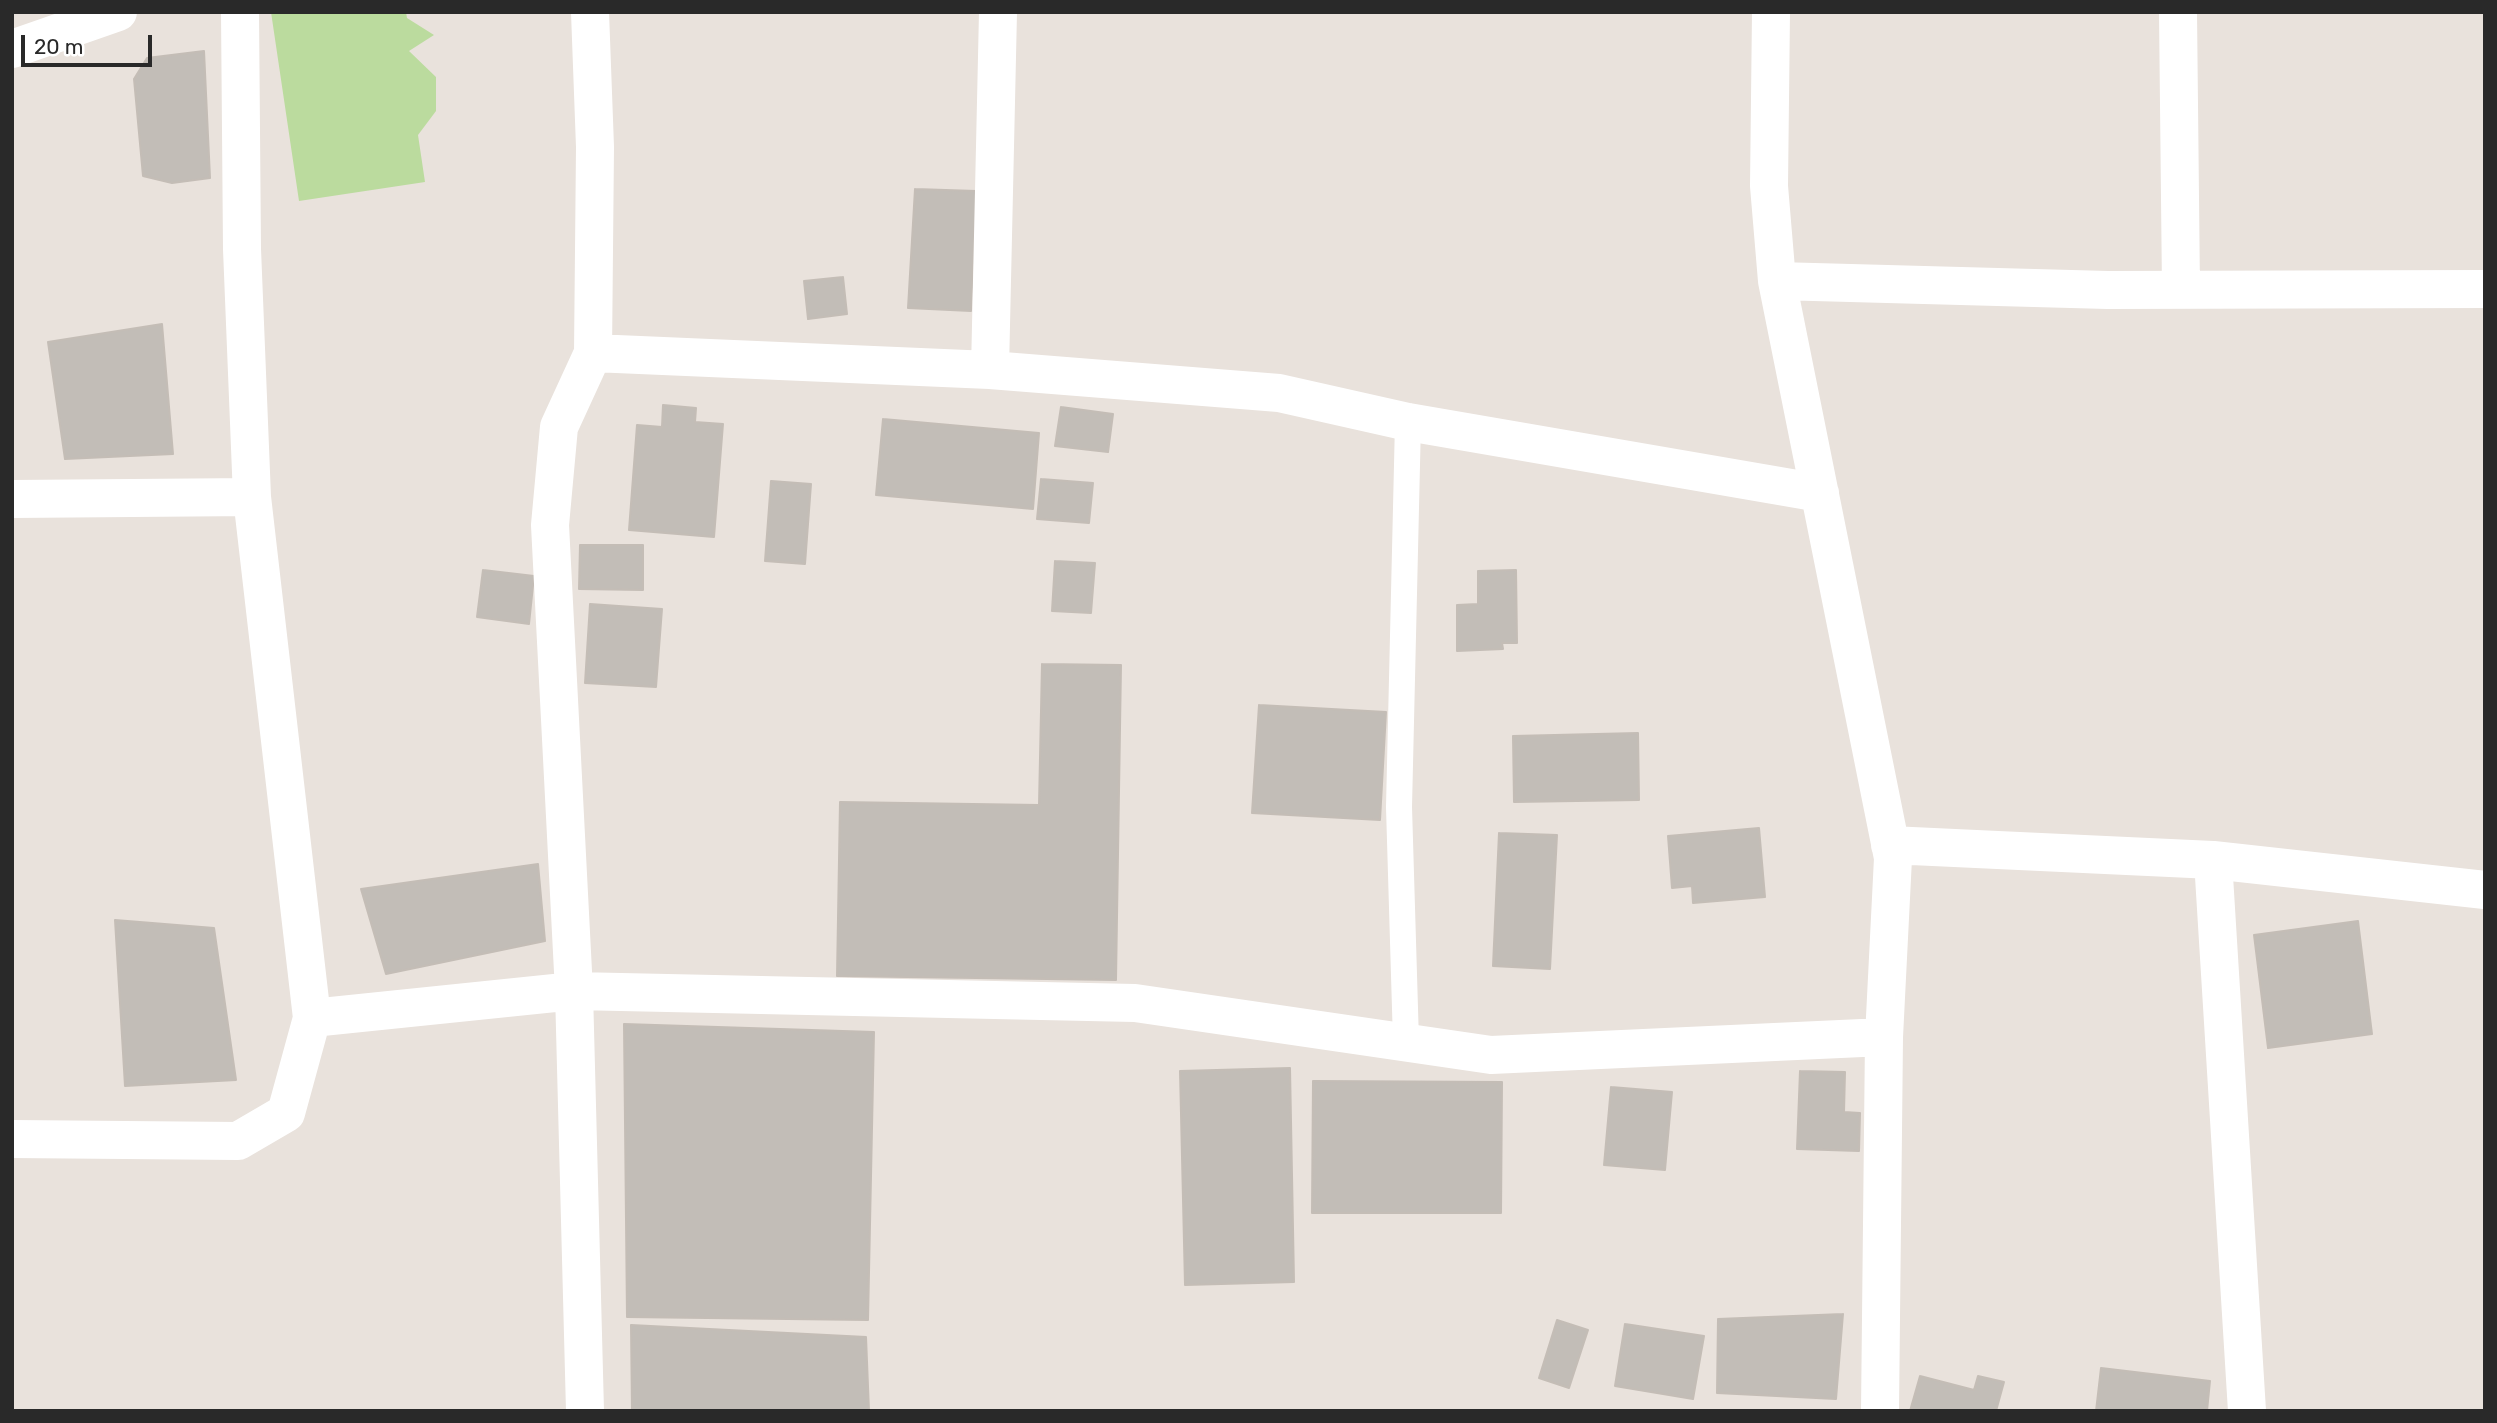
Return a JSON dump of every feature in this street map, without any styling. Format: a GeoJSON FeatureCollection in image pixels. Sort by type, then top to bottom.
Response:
{"type":"FeatureCollection","features":[{"type":"Feature","properties":{"kind":"street"},"geometry":{"type":"LineString","coordinates":[[12,49],[118,12]]}},
{"type":"Feature","properties":{"kind":"street"},"geometry":{"type":"LineString","coordinates":[[12,1139],[238,1141],[286,1113],[312,1018],[253,497],[242,249],[240,12]]}},
{"type":"Feature","properties":{"kind":"street"},"geometry":{"type":"LineString","coordinates":[[585,1411],[574,990],[550,525],[559,427],[593,353],[594,147],[590,12]]}},
{"type":"Feature","properties":{"kind":"street"},"geometry":{"type":"LineString","coordinates":[[990,370],[998,12]]}},
{"type":"Feature","properties":{"kind":"street"},"geometry":{"type":"LineString","coordinates":[[1771,12],[1769,186],[1777,281],[1893,858],[1884,1037],[1880,1411]]}},
{"type":"Feature","properties":{"kind":"street"},"geometry":{"type":"LineString","coordinates":[[2178,12],[2181,290]]}},
{"type":"Feature","properties":{"kind":"street"},"geometry":{"type":"LineString","coordinates":[[1777,281],[2181,290],[2485,289]]}},
{"type":"Feature","properties":{"kind":"street"},"geometry":{"type":"LineString","coordinates":[[593,353],[990,370],[1279,393],[1408,422],[1820,493]]}},
{"type":"Feature","properties":{"kind":"street"},"geometry":{"type":"LineString","coordinates":[[12,499],[253,497]]}},
{"type":"Feature","properties":{"kind":"street"},"geometry":{"type":"LineString","coordinates":[[1890,845],[2213,860],[2485,890]]}},
{"type":"Feature","properties":{"kind":"street"},"geometry":{"type":"LineString","coordinates":[[2213,860],[2247,1411]]}},
{"type":"Feature","properties":{"kind":"street"},"geometry":{"type":"LineString","coordinates":[[312,1018],[574,990],[1135,1003],[1491,1055],[1884,1037]]}},
{"type":"Feature","properties":{"kind":"lane"},"geometry":{"type":"LineString","coordinates":[[1406,1042],[1399,807],[1408,422]]}},
{"type":"Feature","properties":{"kind":"green space"},"geometry":{"type":"Polygon","coordinates":[[[271,12],[406,12],[407,18],[434,35],[409,51],[436,77],[436,111],[418,135],[425,182],[299,201],[271,12]]]}},
{"type":"Feature","properties":{"kind":"building"},"geometry":{"type":"Polygon","coordinates":[[[204,51],[210,178],[172,183],[143,176],[134,79],[147,58],[204,51]]]}},
{"type":"Feature","properties":{"kind":"building"},"geometry":{"type":"Polygon","coordinates":[[[915,189],[976,191],[971,311],[908,308],[915,189]]]}},
{"type":"Feature","properties":{"kind":"building"},"geometry":{"type":"Polygon","coordinates":[[[843,277],[847,314],[808,319],[804,281],[843,277]]]}},
{"type":"Feature","properties":{"kind":"building"},"geometry":{"type":"Polygon","coordinates":[[[162,324],[173,454],[65,459],[48,342],[162,324]]]}},
{"type":"Feature","properties":{"kind":"building"},"geometry":{"type":"Polygon","coordinates":[[[663,405],[696,408],[695,422],[723,424],[714,537],[629,530],[637,425],[662,427],[663,405]]]}},
{"type":"Feature","properties":{"kind":"building"},"geometry":{"type":"Polygon","coordinates":[[[1061,407],[1113,414],[1108,452],[1055,446],[1061,407]]]}},
{"type":"Feature","properties":{"kind":"building"},"geometry":{"type":"Polygon","coordinates":[[[883,419],[1039,433],[1033,509],[876,495],[883,419]]]}},
{"type":"Feature","properties":{"kind":"building"},"geometry":{"type":"Polygon","coordinates":[[[1041,479],[1093,483],[1089,523],[1037,519],[1041,479]]]}},
{"type":"Feature","properties":{"kind":"building"},"geometry":{"type":"Polygon","coordinates":[[[771,481],[811,484],[805,564],[765,561],[771,481]]]}},
{"type":"Feature","properties":{"kind":"building"},"geometry":{"type":"Polygon","coordinates":[[[580,545],[643,545],[643,590],[579,589],[580,545]]]}},
{"type":"Feature","properties":{"kind":"building"},"geometry":{"type":"Polygon","coordinates":[[[1055,561],[1095,563],[1091,613],[1052,611],[1055,561]]]}},
{"type":"Feature","properties":{"kind":"building"},"geometry":{"type":"Polygon","coordinates":[[[483,570],[534,576],[529,624],[477,617],[483,570]]]}},
{"type":"Feature","properties":{"kind":"building"},"geometry":{"type":"Polygon","coordinates":[[[1516,570],[1517,643],[1502,643],[1503,649],[1457,651],[1457,605],[1478,604],[1478,571],[1516,570]]]}},
{"type":"Feature","properties":{"kind":"building"},"geometry":{"type":"Polygon","coordinates":[[[590,604],[662,609],[656,687],[585,683],[590,604]]]}},
{"type":"Feature","properties":{"kind":"building"},"geometry":{"type":"Polygon","coordinates":[[[1042,664],[1121,665],[1116,980],[837,976],[840,802],[1039,805],[1042,664]]]}},
{"type":"Feature","properties":{"kind":"building"},"geometry":{"type":"Polygon","coordinates":[[[1259,705],[1386,712],[1380,820],[1252,813],[1259,705]]]}},
{"type":"Feature","properties":{"kind":"building"},"geometry":{"type":"Polygon","coordinates":[[[1638,733],[1639,800],[1514,802],[1513,736],[1638,733]]]}},
{"type":"Feature","properties":{"kind":"building"},"geometry":{"type":"Polygon","coordinates":[[[1759,828],[1765,897],[1693,903],[1692,886],[1672,888],[1668,836],[1759,828]]]}},
{"type":"Feature","properties":{"kind":"building"},"geometry":{"type":"Polygon","coordinates":[[[1499,833],[1557,835],[1550,969],[1493,966],[1499,833]]]}},
{"type":"Feature","properties":{"kind":"building"},"geometry":{"type":"Polygon","coordinates":[[[538,864],[545,941],[386,974],[361,889],[538,864]]]}},
{"type":"Feature","properties":{"kind":"building"},"geometry":{"type":"Polygon","coordinates":[[[115,920],[214,928],[236,1080],[125,1086],[115,920]]]}},
{"type":"Feature","properties":{"kind":"building"},"geometry":{"type":"Polygon","coordinates":[[[2358,921],[2372,1034],[2268,1048],[2254,935],[2358,921]]]}},
{"type":"Feature","properties":{"kind":"building"},"geometry":{"type":"Polygon","coordinates":[[[624,1024],[874,1032],[868,1320],[627,1317],[624,1024]]]}},
{"type":"Feature","properties":{"kind":"building"},"geometry":{"type":"Polygon","coordinates":[[[1290,1068],[1294,1282],[1185,1285],[1180,1071],[1290,1068]]]}},
{"type":"Feature","properties":{"kind":"building"},"geometry":{"type":"Polygon","coordinates":[[[1800,1071],[1845,1072],[1844,1112],[1860,1113],[1859,1151],[1797,1149],[1800,1071]]]}},
{"type":"Feature","properties":{"kind":"building"},"geometry":{"type":"Polygon","coordinates":[[[1313,1081],[1502,1082],[1501,1213],[1312,1213],[1313,1081]]]}},
{"type":"Feature","properties":{"kind":"building"},"geometry":{"type":"Polygon","coordinates":[[[1611,1087],[1672,1092],[1665,1170],[1604,1165],[1611,1087]]]}},
{"type":"Feature","properties":{"kind":"building"},"geometry":{"type":"Polygon","coordinates":[[[1843,1314],[1836,1399],[1717,1393],[1718,1319],[1843,1314]]]}},
{"type":"Feature","properties":{"kind":"building"},"geometry":{"type":"Polygon","coordinates":[[[1557,1320],[1588,1330],[1569,1388],[1539,1378],[1557,1320]]]}},
{"type":"Feature","properties":{"kind":"building"},"geometry":{"type":"Polygon","coordinates":[[[1625,1324],[1704,1336],[1693,1399],[1615,1386],[1625,1324]]]}},
{"type":"Feature","properties":{"kind":"building"},"geometry":{"type":"Polygon","coordinates":[[[631,1325],[866,1337],[869,1411],[632,1411],[631,1325]]]}},
{"type":"Feature","properties":{"kind":"building"},"geometry":{"type":"Polygon","coordinates":[[[2101,1368],[2210,1381],[2207,1411],[2096,1411],[2101,1368]]]}},
{"type":"Feature","properties":{"kind":"building"},"geometry":{"type":"Polygon","coordinates":[[[1920,1376],[1974,1390],[1978,1376],[2004,1382],[1996,1411],[1910,1411],[1920,1376]]]}}]}
